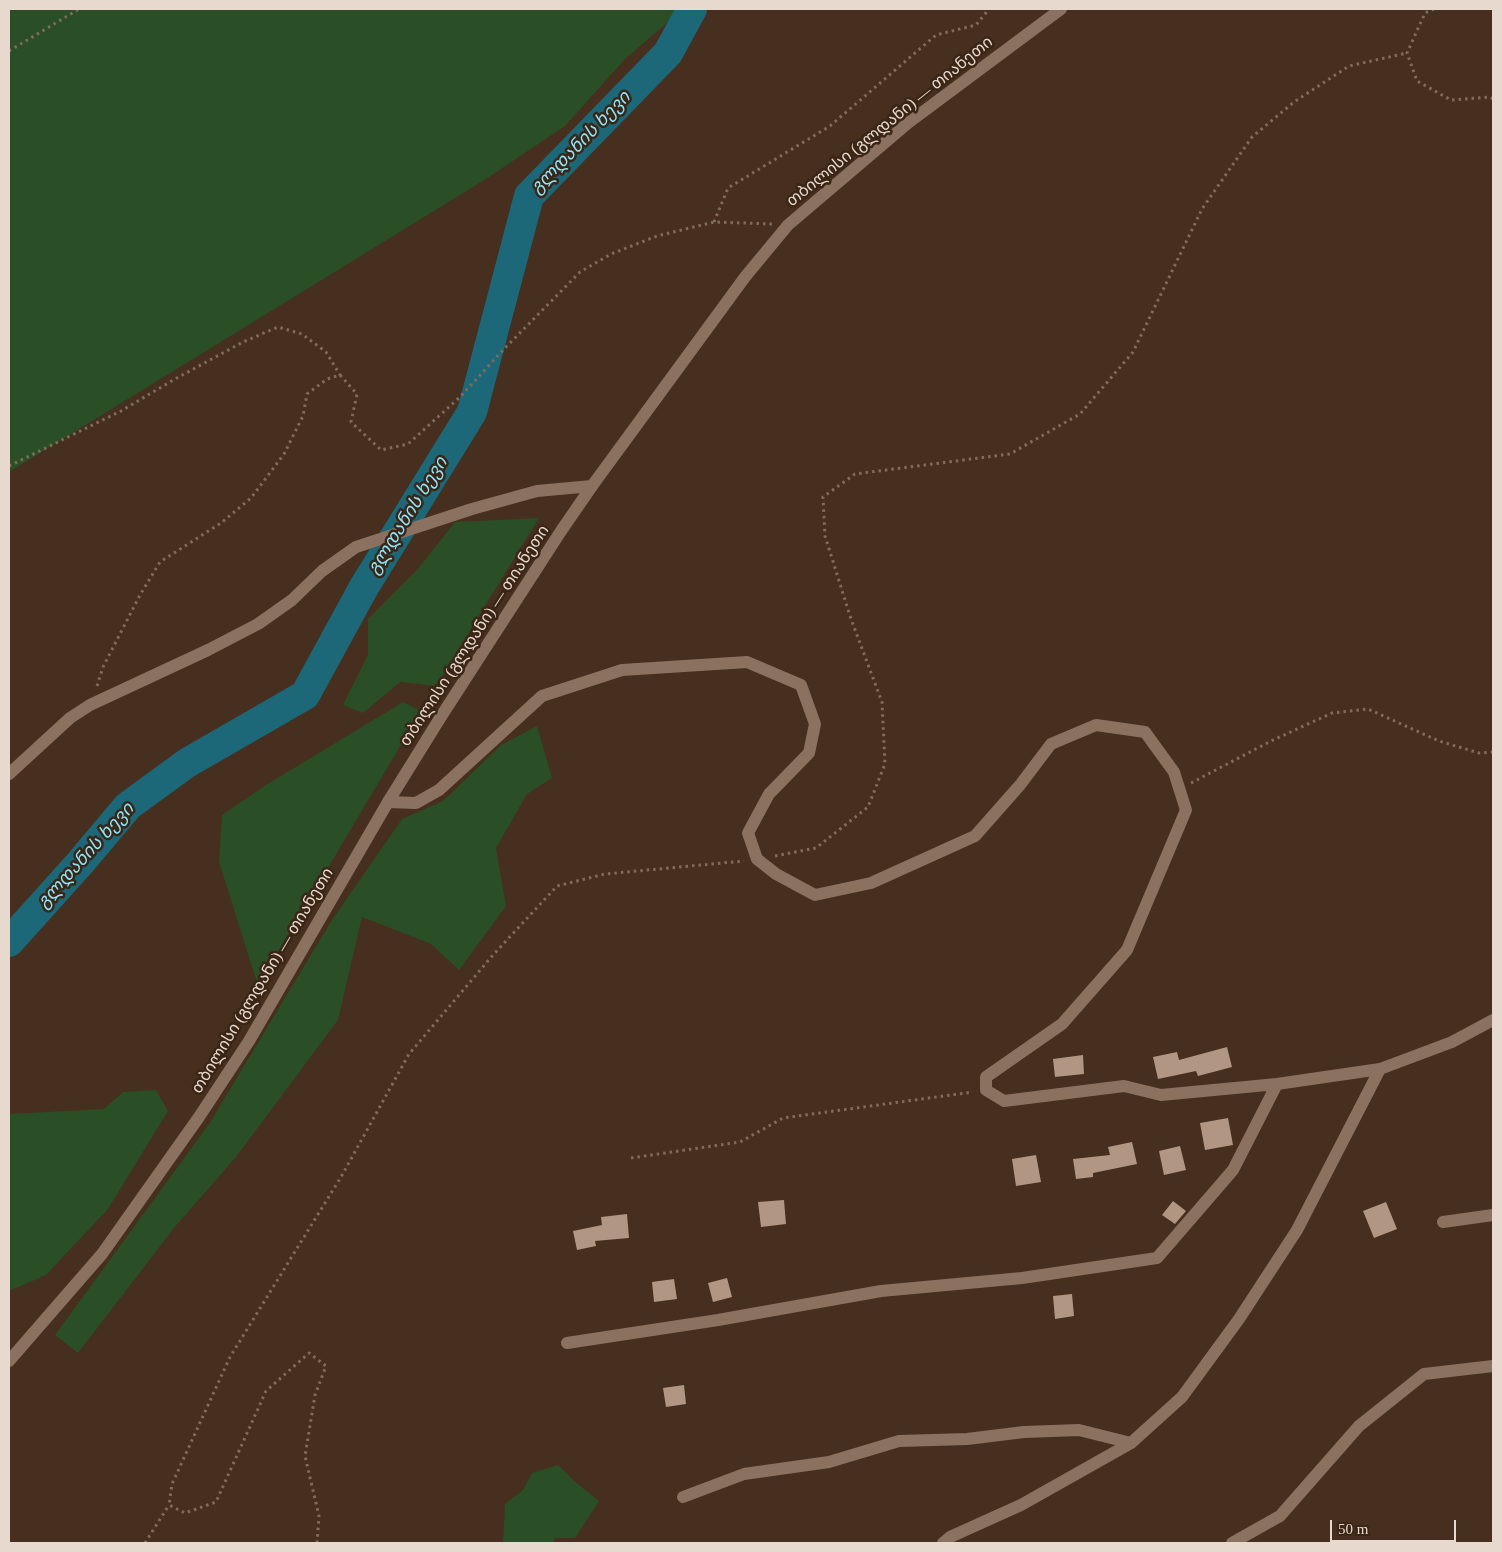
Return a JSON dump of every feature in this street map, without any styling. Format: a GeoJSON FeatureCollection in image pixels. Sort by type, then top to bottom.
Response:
{"type":"FeatureCollection","features":[{"type":"Feature","properties":{"kind":"street","name":"თბილისი (გლდანი) — თიანეთი"},"geometry":{"type":"LineString","coordinates":[[9,1361],[102,1254],[199,1117],[249,1041],[388,802],[442,715],[592,486],[745,277],[788,225],[908,123],[1060,9]]}},
{"type":"Feature","properties":{"kind":"street"},"geometry":{"type":"LineString","coordinates":[[9,774],[70,718],[90,705],[208,650],[258,624],[292,600],[322,571],[356,547],[472,509],[537,491],[592,486]]}},
{"type":"Feature","properties":{"kind":"street"},"geometry":{"type":"LineString","coordinates":[[388,802],[416,803],[439,790],[542,696],[622,670],[747,662],[800,685],[815,724],[809,753],[769,794],[748,833],[757,859],[776,874],[815,895],[872,883],[975,836],[1020,784],[1051,744],[1096,725],[1145,732],[1174,772],[1186,810],[1126,950],[1062,1024],[986,1077],[986,1090],[1004,1101],[1124,1086],[1161,1094],[1277,1084],[1380,1069],[1452,1042],[1493,1020]]}},
{"type":"Feature","properties":{"kind":"street"},"geometry":{"type":"LineString","coordinates":[[943,1543],[950,1537],[1021,1505],[1131,1443],[1182,1397],[1239,1320],[1296,1230],[1380,1069]]}},
{"type":"Feature","properties":{"kind":"street"},"geometry":{"type":"LineString","coordinates":[[567,1343],[718,1320],[881,1291],[1022,1278],[1157,1258],[1233,1170],[1277,1084]]}},
{"type":"Feature","properties":{"kind":"street"},"geometry":{"type":"LineString","coordinates":[[1443,1222],[1493,1215]]}},
{"type":"Feature","properties":{"kind":"street"},"geometry":{"type":"LineString","coordinates":[[1232,1543],[1280,1516],[1359,1426],[1424,1374],[1493,1366]]}},
{"type":"Feature","properties":{"kind":"street"},"geometry":{"type":"LineString","coordinates":[[683,1496],[744,1474],[829,1462],[899,1441],[967,1439],[1024,1432],[1079,1430],[1131,1443]]}},
{"type":"Feature","properties":{"kind":"path"},"geometry":{"type":"LineString","coordinates":[[9,51],[79,9]]}},
{"type":"Feature","properties":{"kind":"path"},"geometry":{"type":"LineString","coordinates":[[714,222],[728,188],[830,126],[936,35],[976,25],[989,9]]}},
{"type":"Feature","properties":{"kind":"path"},"geometry":{"type":"LineString","coordinates":[[1434,9],[1425,13],[1406,53],[1417,81],[1451,100],[1490,97],[1493,99]]}},
{"type":"Feature","properties":{"kind":"path"},"geometry":{"type":"LineString","coordinates":[[145,1543],[169,1506],[172,1484],[230,1357],[341,1177],[409,1054],[556,886],[605,874],[757,859],[816,848],[868,807],[885,764],[882,702],[851,619],[825,536],[824,497],[854,474],[1010,454],[1080,414],[1134,352],[1202,209],[1252,138],[1294,102],[1349,66],[1406,53]]}},
{"type":"Feature","properties":{"kind":"path"},"geometry":{"type":"LineString","coordinates":[[9,466],[121,411],[242,342],[278,326],[302,334],[326,352],[340,375],[357,394],[351,422],[381,450],[408,444],[460,397],[504,349],[580,272],[611,254],[658,236],[714,222],[788,225]]}},
{"type":"Feature","properties":{"kind":"path"},"geometry":{"type":"LineString","coordinates":[[90,705],[103,667],[140,595],[160,562],[221,523],[251,498],[284,454],[303,416],[307,394],[327,379],[340,375]]}},
{"type":"Feature","properties":{"kind":"path"},"geometry":{"type":"LineString","coordinates":[[1179,789],[1271,741],[1332,712],[1368,709],[1439,741],[1479,753],[1493,752]]}},
{"type":"Feature","properties":{"kind":"path"},"geometry":{"type":"LineString","coordinates":[[631,1158],[740,1142],[783,1118],[986,1090]]}},
{"type":"Feature","properties":{"kind":"path"},"geometry":{"type":"LineString","coordinates":[[169,1506],[185,1513],[216,1502],[266,1391],[309,1353],[326,1366],[315,1395],[305,1456],[319,1516],[317,1543]]}},
{"type":"Feature","properties":{"kind":"green space"},"geometry":{"type":"Polygon","coordinates":[[[9,9],[683,9],[625,59],[565,126],[486,179],[9,472],[9,9]]]}},
{"type":"Feature","properties":{"kind":"green space"},"geometry":{"type":"Polygon","coordinates":[[[539,518],[436,686],[400,682],[363,713],[343,705],[368,655],[368,619],[417,570],[455,522],[539,518]]]}},
{"type":"Feature","properties":{"kind":"green space"},"geometry":{"type":"Polygon","coordinates":[[[403,702],[421,711],[258,986],[219,862],[222,815],[266,785],[403,702]]]}},
{"type":"Feature","properties":{"kind":"green space"},"geometry":{"type":"Polygon","coordinates":[[[537,726],[552,778],[527,794],[496,848],[506,906],[459,970],[431,944],[362,917],[338,1020],[236,1157],[174,1228],[78,1353],[55,1335],[209,1124],[332,920],[402,819],[443,801],[501,745],[537,726]]]}},
{"type":"Feature","properties":{"kind":"green space"},"geometry":{"type":"Polygon","coordinates":[[[156,1090],[168,1111],[108,1209],[46,1275],[9,1291],[9,1114],[104,1109],[123,1092],[156,1090]]]}},
{"type":"Feature","properties":{"kind":"green space"},"geometry":{"type":"Polygon","coordinates":[[[558,1465],[599,1501],[575,1538],[555,1538],[553,1543],[503,1543],[505,1504],[523,1490],[532,1473],[558,1465]]]}},
{"type":"Feature","properties":{"kind":"building"},"geometry":{"type":"Polygon","coordinates":[[[1227,1047],[1232,1067],[1198,1076],[1196,1071],[1158,1079],[1153,1057],[1177,1052],[1179,1060],[1227,1047]]]}},
{"type":"Feature","properties":{"kind":"building"},"geometry":{"type":"Polygon","coordinates":[[[1083,1055],[1084,1074],[1055,1077],[1053,1059],[1083,1055]]]}},
{"type":"Feature","properties":{"kind":"building"},"geometry":{"type":"Polygon","coordinates":[[[1228,1118],[1233,1145],[1205,1150],[1200,1123],[1228,1118]]]}},
{"type":"Feature","properties":{"kind":"building"},"geometry":{"type":"Polygon","coordinates":[[[1132,1142],[1137,1164],[1093,1173],[1093,1177],[1076,1179],[1073,1159],[1110,1155],[1108,1147],[1132,1142]]]}},
{"type":"Feature","properties":{"kind":"building"},"geometry":{"type":"Polygon","coordinates":[[[1180,1146],[1186,1170],[1164,1175],[1159,1151],[1180,1146]]]}},
{"type":"Feature","properties":{"kind":"building"},"geometry":{"type":"Polygon","coordinates":[[[1036,1155],[1041,1182],[1016,1186],[1012,1159],[1036,1155]]]}},
{"type":"Feature","properties":{"kind":"building"},"geometry":{"type":"Polygon","coordinates":[[[784,1200],[786,1224],[761,1227],[758,1202],[784,1200]]]}},
{"type":"Feature","properties":{"kind":"building"},"geometry":{"type":"Polygon","coordinates":[[[1173,1201],[1186,1211],[1175,1224],[1162,1215],[1173,1201]]]}},
{"type":"Feature","properties":{"kind":"building"},"geometry":{"type":"Polygon","coordinates":[[[1386,1202],[1397,1229],[1374,1238],[1363,1211],[1386,1202]]]}},
{"type":"Feature","properties":{"kind":"building"},"geometry":{"type":"Polygon","coordinates":[[[627,1214],[629,1238],[595,1241],[596,1246],[577,1250],[573,1231],[602,1225],[601,1217],[627,1214]]]}},
{"type":"Feature","properties":{"kind":"building"},"geometry":{"type":"Polygon","coordinates":[[[727,1278],[732,1297],[713,1302],[708,1283],[727,1278]]]}},
{"type":"Feature","properties":{"kind":"building"},"geometry":{"type":"Polygon","coordinates":[[[674,1279],[677,1299],[654,1302],[652,1282],[674,1279]]]}},
{"type":"Feature","properties":{"kind":"building"},"geometry":{"type":"Polygon","coordinates":[[[1072,1294],[1074,1316],[1055,1319],[1053,1296],[1072,1294]]]}},
{"type":"Feature","properties":{"kind":"building"},"geometry":{"type":"Polygon","coordinates":[[[684,1385],[686,1404],[666,1407],[663,1388],[684,1385]]]}},
{"type":"Feature","properties":{"kind":"waterway","name":"გლდანის ხევი"},"geometry":{"type":"LineString","coordinates":[[9,942],[128,806],[187,763],[305,695],[364,587],[472,412],[529,196],[668,53],[692,9]]}}]}
